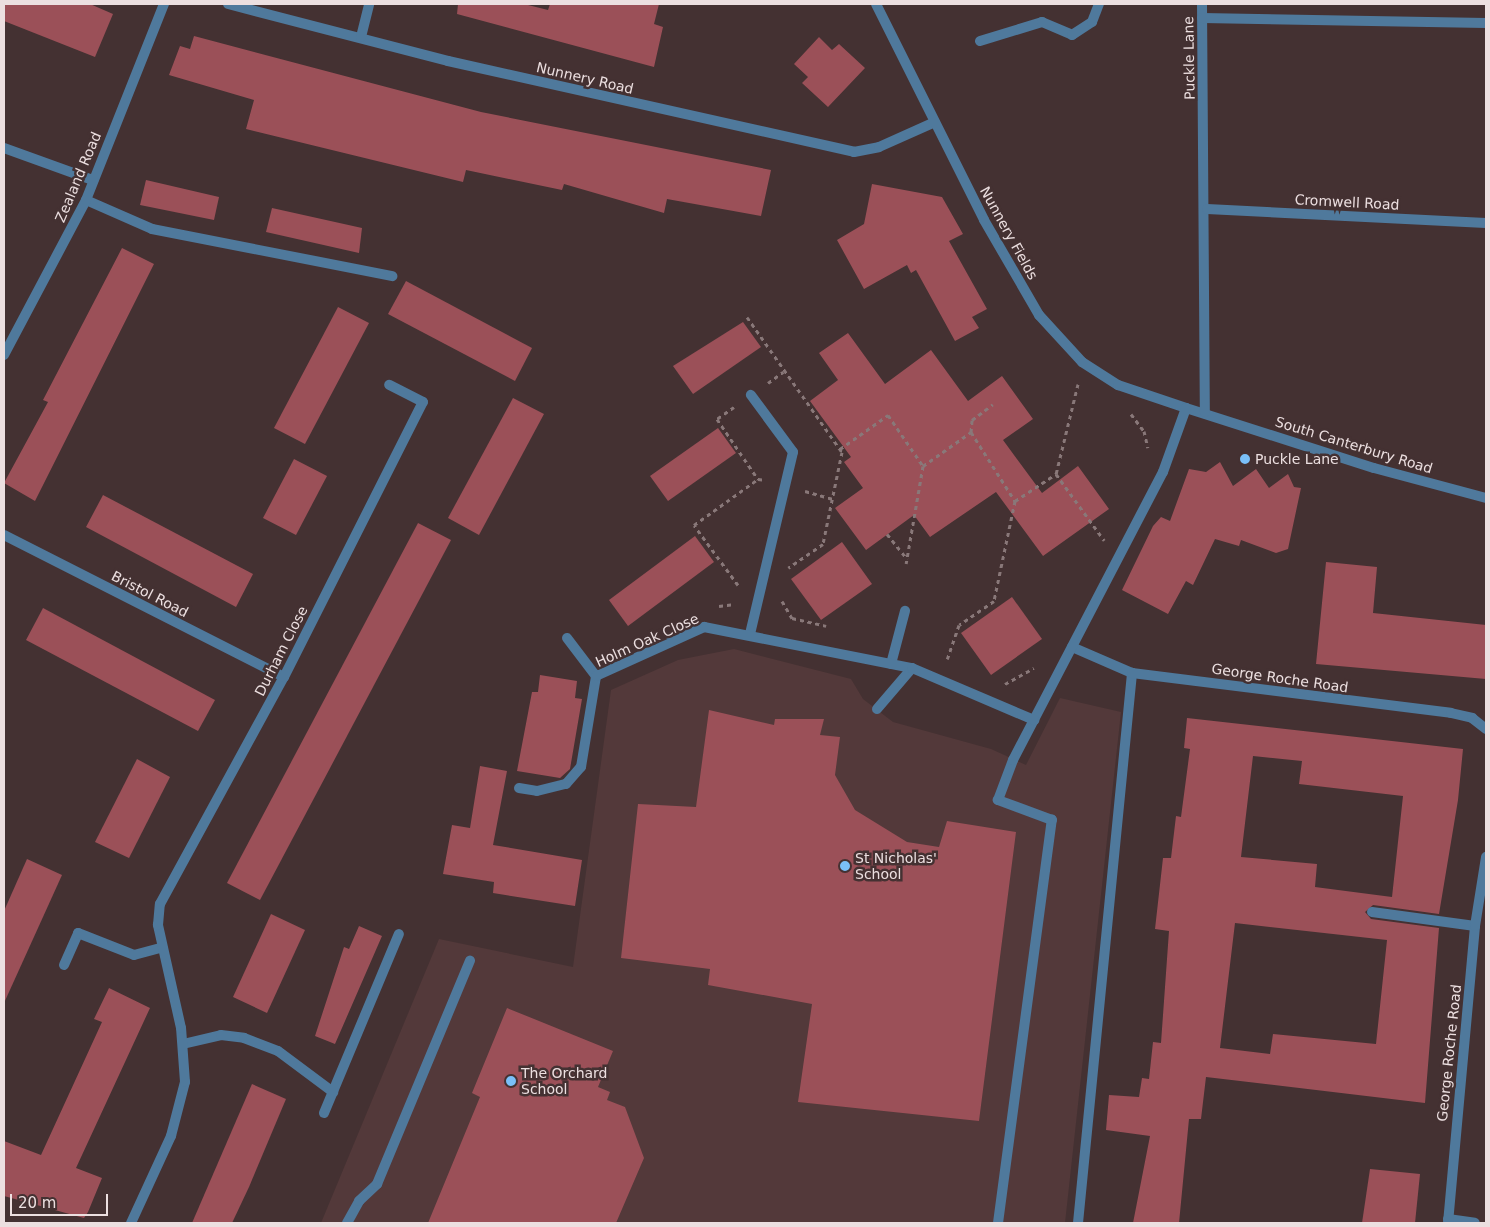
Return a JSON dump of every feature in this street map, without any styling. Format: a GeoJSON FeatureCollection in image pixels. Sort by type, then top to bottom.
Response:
{"type":"FeatureCollection","features":[{"type":"Feature","properties":{"kind":"street","name":"Zealand Road"},"geometry":{"type":"LineString","coordinates":[[4,355],[86,200],[164,4]]}},
{"type":"Feature","properties":{"kind":"street","name":"Nunnery Road"},"geometry":{"type":"LineString","coordinates":[[228,4],[448,61],[854,152],[879,147],[935,122]]}},
{"type":"Feature","properties":{"kind":"street"},"geometry":{"type":"LineString","coordinates":[[361,37],[369,4]]}},
{"type":"Feature","properties":{"kind":"street","name":"Nunnery Fields"},"geometry":{"type":"LineString","coordinates":[[876,4],[984,220],[1039,315],[1062,346],[1118,385],[1186,408]]}},
{"type":"Feature","properties":{"kind":"street"},"geometry":{"type":"LineString","coordinates":[[980,41],[1042,22],[1072,34],[1092,22],[1098,4]]}},
{"type":"Feature","properties":{"kind":"street","name":"Puckle Lane"},"geometry":{"type":"LineString","coordinates":[[1202,4],[1206,209],[1205,412]]}},
{"type":"Feature","properties":{"kind":"street"},"geometry":{"type":"LineString","coordinates":[[1202,18],[1486,23]]}},
{"type":"Feature","properties":{"kind":"street"},"geometry":{"type":"LineString","coordinates":[[4,148],[93,180]]}},
{"type":"Feature","properties":{"kind":"street"},"geometry":{"type":"LineString","coordinates":[[86,200],[152,229],[392,276]]}},
{"type":"Feature","properties":{"kind":"street","name":"Cromwell Road"},"geometry":{"type":"LineString","coordinates":[[1206,209],[1486,223]]}},
{"type":"Feature","properties":{"kind":"street","name":"Durham Close"},"geometry":{"type":"LineString","coordinates":[[131,1223],[179,1113],[185,1082],[183,1044],[161,948],[160,904],[284,678],[424,402],[389,385]]}},
{"type":"Feature","properties":{"kind":"street"},"geometry":{"type":"LineString","coordinates":[[750,634],[792,452],[751,395]]}},
{"type":"Feature","properties":{"kind":"street"},"geometry":{"type":"LineString","coordinates":[[998,1223],[1052,820],[998,800],[1014,760],[1034,720],[1163,472],[1186,408]]}},
{"type":"Feature","properties":{"kind":"street","name":"South Canterbury Road"},"geometry":{"type":"LineString","coordinates":[[1186,408],[1205,412],[1374,468],[1486,498]]}},
{"type":"Feature","properties":{"kind":"street","name":"Bristol Road"},"geometry":{"type":"LineString","coordinates":[[4,535],[284,678]]}},
{"type":"Feature","properties":{"kind":"street"},"geometry":{"type":"LineString","coordinates":[[891,664],[905,611]]}},
{"type":"Feature","properties":{"kind":"street","name":"Holm Oak Close"},"geometry":{"type":"LineString","coordinates":[[519,788],[537,791],[566,784],[581,767],[596,676],[704,627],[750,634],[912,668],[1034,720]]}},
{"type":"Feature","properties":{"kind":"street"},"geometry":{"type":"LineString","coordinates":[[567,638],[596,676]]}},
{"type":"Feature","properties":{"kind":"street","name":"George Roche Road"},"geometry":{"type":"LineString","coordinates":[[1072,647],[1132,673],[1451,713],[1472,718],[1486,729]]}},
{"type":"Feature","properties":{"kind":"street"},"geometry":{"type":"LineString","coordinates":[[877,709],[912,668]]}},
{"type":"Feature","properties":{"kind":"street"},"geometry":{"type":"LineString","coordinates":[[1078,1223],[1132,673]]}},
{"type":"Feature","properties":{"kind":"street","name":"George Roche Road"},"geometry":{"type":"LineString","coordinates":[[1448,1221],[1476,926],[1486,857]]}},
{"type":"Feature","properties":{"kind":"street"},"geometry":{"type":"LineString","coordinates":[[1372,912],[1476,926]]}},
{"type":"Feature","properties":{"kind":"street"},"geometry":{"type":"LineString","coordinates":[[64,965],[78,933],[134,955],[161,948]]}},
{"type":"Feature","properties":{"kind":"street"},"geometry":{"type":"LineString","coordinates":[[324,1113],[399,934]]}},
{"type":"Feature","properties":{"kind":"street"},"geometry":{"type":"LineString","coordinates":[[347,1223],[359,1201],[377,1184],[470,961]]}},
{"type":"Feature","properties":{"kind":"street"},"geometry":{"type":"LineString","coordinates":[[183,1044],[221,1036],[244,1038],[278,1051],[333,1092]]}},
{"type":"Feature","properties":{"kind":"street"},"geometry":{"type":"LineString","coordinates":[[1448,1221],[1475,1223]]}},
{"type":"Feature","properties":{"kind":"path"},"geometry":{"type":"LineString","coordinates":[[747,317],[840,449]]}},
{"type":"Feature","properties":{"kind":"path"},"geometry":{"type":"LineString","coordinates":[[1015,501],[1056,474],[1078,384],[1085,388]]}},
{"type":"Feature","properties":{"kind":"path"},"geometry":{"type":"LineString","coordinates":[[947,660],[959,625],[994,601],[1015,501],[971,432],[972,420],[993,404]]}},
{"type":"Feature","properties":{"kind":"path"},"geometry":{"type":"LineString","coordinates":[[1123,409],[1144,430],[1149,452]]}},
{"type":"Feature","properties":{"kind":"path"},"geometry":{"type":"LineString","coordinates":[[785,578],[786,569],[823,544],[840,449],[888,415],[923,466],[907,562],[887,534]]}},
{"type":"Feature","properties":{"kind":"path"},"geometry":{"type":"LineString","coordinates":[[923,466],[971,432]]}},
{"type":"Feature","properties":{"kind":"path"},"geometry":{"type":"LineString","coordinates":[[1056,474],[1108,546],[1112,538]]}},
{"type":"Feature","properties":{"kind":"path"},"geometry":{"type":"LineString","coordinates":[[744,594],[694,525],[758,478]]}},
{"type":"Feature","properties":{"kind":"path"},"geometry":{"type":"LineString","coordinates":[[783,594],[784,610],[792,618],[829,627]]}},
{"type":"Feature","properties":{"kind":"path"},"geometry":{"type":"LineString","coordinates":[[939,656],[956,664]]}},
{"type":"Feature","properties":{"kind":"path"},"geometry":{"type":"LineString","coordinates":[[996,682],[1004,685],[1024,677],[1039,664]]}},
{"type":"Feature","properties":{"kind":"shaded area","name":"St Nicholas' School"},"geometry":{"type":"Polygon","coordinates":[[[734,649],[851,679],[863,699],[893,722],[991,749],[1026,765],[1060,698],[1121,712],[1065,1223],[321,1223],[439,939],[573,967],[611,690],[678,660],[734,649]]]}},
{"type":"Feature","properties":{"kind":"building"},"geometry":{"type":"Polygon","coordinates":[[[4,4],[90,4],[113,14],[95,57],[4,21],[4,4]]]}},
{"type":"Feature","properties":{"kind":"building"},"geometry":{"type":"Polygon","coordinates":[[[458,4],[524,4],[548,10],[550,4],[659,4],[654,24],[663,27],[654,67],[457,14],[458,4]]]}},
{"type":"Feature","properties":{"kind":"building"},"geometry":{"type":"Polygon","coordinates":[[[194,36],[481,112],[771,170],[761,216],[667,199],[664,213],[564,184],[562,190],[466,170],[463,182],[246,129],[254,100],[169,75],[180,46],[190,49],[194,36]]]}},
{"type":"Feature","properties":{"kind":"building"},"geometry":{"type":"Polygon","coordinates":[[[819,37],[832,50],[839,44],[865,68],[828,107],[802,83],[808,77],[794,64],[819,37]]]}},
{"type":"Feature","properties":{"kind":"building"},"geometry":{"type":"Polygon","coordinates":[[[146,180],[219,197],[214,220],[140,205],[146,180]]]}},
{"type":"Feature","properties":{"kind":"building"},"geometry":{"type":"Polygon","coordinates":[[[872,184],[942,197],[963,234],[949,241],[987,309],[972,317],[979,328],[955,341],[916,270],[911,273],[907,265],[864,289],[837,240],[864,224],[872,184]]]}},
{"type":"Feature","properties":{"kind":"building"},"geometry":{"type":"Polygon","coordinates":[[[272,208],[362,228],[359,253],[266,232],[272,208]]]}},
{"type":"Feature","properties":{"kind":"building"},"geometry":{"type":"Polygon","coordinates":[[[122,248],[154,264],[35,501],[4,483],[48,402],[43,400],[122,248]]]}},
{"type":"Feature","properties":{"kind":"building"},"geometry":{"type":"Polygon","coordinates":[[[406,281],[532,348],[515,381],[388,314],[406,281]]]}},
{"type":"Feature","properties":{"kind":"building"},"geometry":{"type":"Polygon","coordinates":[[[338,307],[369,323],[305,444],[274,428],[338,307]]]}},
{"type":"Feature","properties":{"kind":"building"},"geometry":{"type":"Polygon","coordinates":[[[743,322],[761,347],[693,394],[673,366],[743,322]]]}},
{"type":"Feature","properties":{"kind":"building"},"geometry":{"type":"Polygon","coordinates":[[[848,333],[885,384],[931,350],[968,401],[1002,376],[1033,419],[1003,440],[1042,493],[1078,466],[1109,509],[1043,556],[996,492],[930,537],[914,515],[866,550],[835,508],[863,488],[844,462],[851,457],[810,401],[838,380],[819,353],[848,333]]]}},
{"type":"Feature","properties":{"kind":"building"},"geometry":{"type":"Polygon","coordinates":[[[513,398],[544,414],[479,535],[448,518],[513,398]]]}},
{"type":"Feature","properties":{"kind":"building"},"geometry":{"type":"Polygon","coordinates":[[[718,428],[736,453],[668,501],[650,476],[718,428]]]}},
{"type":"Feature","properties":{"kind":"building"},"geometry":{"type":"Polygon","coordinates":[[[294,459],[327,476],[296,535],[263,518],[294,459]]]}},
{"type":"Feature","properties":{"kind":"building"},"geometry":{"type":"Polygon","coordinates":[[[1220,462],[1233,486],[1256,469],[1269,488],[1288,474],[1294,487],[1301,488],[1288,549],[1276,553],[1241,540],[1239,546],[1215,539],[1193,585],[1186,581],[1168,614],[1122,590],[1153,526],[1161,517],[1170,521],[1189,469],[1206,472],[1220,462]]]}},
{"type":"Feature","properties":{"kind":"building"},"geometry":{"type":"Polygon","coordinates":[[[103,495],[253,574],[236,607],[86,527],[103,495]]]}},
{"type":"Feature","properties":{"kind":"building"},"geometry":{"type":"Polygon","coordinates":[[[418,523],[451,540],[260,900],[227,883],[418,523]]]}},
{"type":"Feature","properties":{"kind":"building"},"geometry":{"type":"Polygon","coordinates":[[[695,536],[714,562],[628,626],[609,600],[695,536]]]}},
{"type":"Feature","properties":{"kind":"building"},"geometry":{"type":"Polygon","coordinates":[[[842,542],[872,584],[821,620],[791,579],[842,542]]]}},
{"type":"Feature","properties":{"kind":"building"},"geometry":{"type":"Polygon","coordinates":[[[1326,562],[1377,567],[1373,613],[1486,625],[1486,679],[1316,664],[1326,562]]]}},
{"type":"Feature","properties":{"kind":"building"},"geometry":{"type":"Polygon","coordinates":[[[1012,597],[1042,639],[991,675],[961,633],[1012,597]]]}},
{"type":"Feature","properties":{"kind":"building"},"geometry":{"type":"Polygon","coordinates":[[[43,608],[215,700],[198,731],[26,640],[43,608]]]}},
{"type":"Feature","properties":{"kind":"building"},"geometry":{"type":"Polygon","coordinates":[[[540,675],[577,681],[575,698],[582,699],[570,769],[560,778],[517,771],[532,692],[538,692],[540,675]]]}},
{"type":"Feature","properties":{"kind":"building"},"geometry":{"type":"Polygon","coordinates":[[[709,710],[774,725],[775,719],[824,719],[820,735],[840,737],[835,775],[855,810],[907,842],[939,847],[947,821],[1016,832],[979,1121],[798,1102],[812,1004],[708,985],[710,969],[621,958],[638,804],[696,807],[709,710]]]}},
{"type":"Feature","properties":{"kind":"building"},"geometry":{"type":"Polygon","coordinates":[[[1187,718],[1463,749],[1458,800],[1439,914],[1373,905],[1365,912],[1371,919],[1439,928],[1425,1103],[1206,1077],[1201,1119],[1189,1119],[1179,1223],[1133,1223],[1150,1136],[1106,1130],[1109,1095],[1139,1097],[1142,1078],[1149,1079],[1153,1042],[1161,1043],[1169,931],[1155,929],[1163,858],[1171,858],[1176,816],[1181,817],[1190,749],[1184,748],[1187,718]],[[1253,756],[1241,857],[1317,864],[1315,887],[1392,897],[1403,796],[1299,784],[1302,761],[1253,756]],[[1235,923],[1220,1048],[1270,1054],[1273,1034],[1376,1044],[1387,940],[1235,923]]]}},
{"type":"Feature","properties":{"kind":"building"},"geometry":{"type":"Polygon","coordinates":[[[137,759],[170,777],[129,858],[95,842],[137,759]]]}},
{"type":"Feature","properties":{"kind":"building"},"geometry":{"type":"Polygon","coordinates":[[[480,766],[507,771],[493,845],[582,860],[575,906],[493,893],[494,882],[443,874],[452,825],[470,828],[480,766]]]}},
{"type":"Feature","properties":{"kind":"building"},"geometry":{"type":"Polygon","coordinates":[[[27,859],[62,875],[4,1003],[4,911],[27,859]]]}},
{"type":"Feature","properties":{"kind":"building"},"geometry":{"type":"Polygon","coordinates":[[[271,914],[305,930],[267,1013],[233,997],[271,914]]]}},
{"type":"Feature","properties":{"kind":"building"},"geometry":{"type":"Polygon","coordinates":[[[359,926],[382,936],[335,1044],[315,1036],[344,947],[349,949],[359,926]]]}},
{"type":"Feature","properties":{"kind":"building"},"geometry":{"type":"Polygon","coordinates":[[[109,988],[150,1008],[76,1168],[102,1178],[88,1212],[84,1218],[4,1196],[4,1141],[41,1155],[102,1022],[94,1019],[109,988]]]}},
{"type":"Feature","properties":{"kind":"building"},"geometry":{"type":"Polygon","coordinates":[[[507,1008],[613,1051],[598,1087],[610,1092],[607,1100],[625,1107],[644,1158],[616,1223],[428,1223],[480,1097],[472,1093],[507,1008]]]}},
{"type":"Feature","properties":{"kind":"building"},"geometry":{"type":"Polygon","coordinates":[[[252,1084],[286,1099],[249,1187],[232,1223],[192,1223],[252,1084]]]}},
{"type":"Feature","properties":{"kind":"building"},"geometry":{"type":"Polygon","coordinates":[[[1370,1169],[1420,1174],[1415,1223],[1362,1223],[1370,1169]]]}},
{"type":"Feature","properties":{"kind":"place","name":"Puckle Lane"},"geometry":{"type":"Point","coordinates":[1245,459]}},
{"type":"Feature","properties":{"kind":"place","name":"St Nicholas' School"},"geometry":{"type":"Point","coordinates":[845,866]}},
{"type":"Feature","properties":{"kind":"place","name":"The Orchard School"},"geometry":{"type":"Point","coordinates":[511,1081]}}]}
